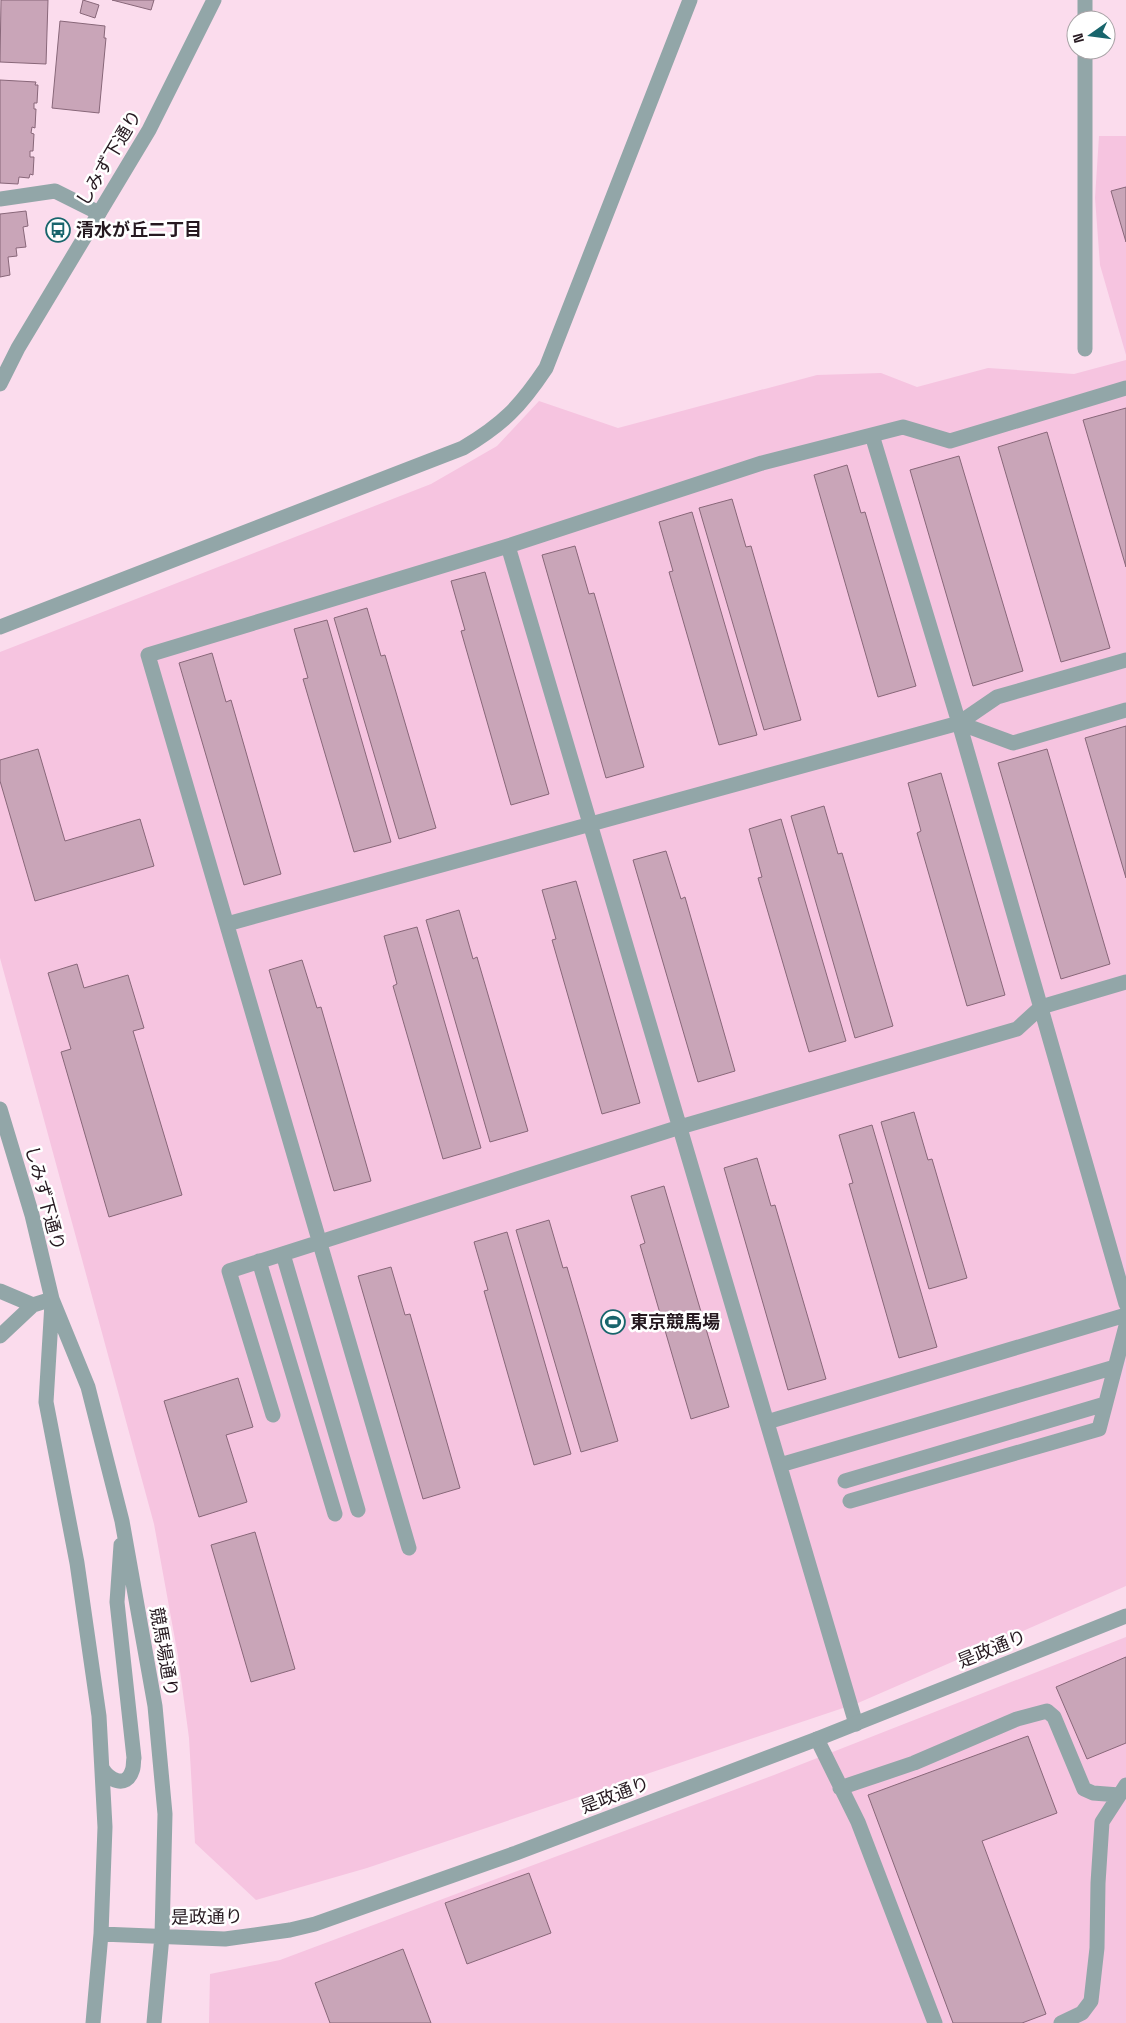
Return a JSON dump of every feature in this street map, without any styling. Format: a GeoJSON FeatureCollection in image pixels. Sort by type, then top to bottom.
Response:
{"type":"FeatureCollection","features":[{"type":"Feature","properties":{"kind":"street","name":"しみず下通り"},"geometry":{"type":"LineString","coordinates":[[0,382],[18,348],[149,130],[214,0]]}},
{"type":"Feature","properties":{"kind":"street"},"geometry":{"type":"LineString","coordinates":[[0,627],[463,448],[491,432],[517,408],[546,368],[690,0]]}},
{"type":"Feature","properties":{"kind":"street"},"geometry":{"type":"LineString","coordinates":[[1085,60],[1085,349]]}},
{"type":"Feature","properties":{"kind":"street"},"geometry":{"type":"LineString","coordinates":[[0,199],[55,191],[98,213]]}},
{"type":"Feature","properties":{"kind":"street"},"geometry":{"type":"LineString","coordinates":[[409,1548],[148,655],[508,546],[762,462],[903,427],[950,441],[1126,388]]}},
{"type":"Feature","properties":{"kind":"street"},"geometry":{"type":"LineString","coordinates":[[872,435],[958,723],[1126,1304]]}},
{"type":"Feature","properties":{"kind":"street"},"geometry":{"type":"LineString","coordinates":[[508,546],[856,1724]]}},
{"type":"Feature","properties":{"kind":"street"},"geometry":{"type":"LineString","coordinates":[[227,924],[958,723],[998,697],[1126,660]]}},
{"type":"Feature","properties":{"kind":"street"},"geometry":{"type":"LineString","coordinates":[[958,723],[1013,744],[1126,710]]}},
{"type":"Feature","properties":{"kind":"street"},"geometry":{"type":"LineString","coordinates":[[273,1415],[229,1271],[680,1127],[1017,1030],[1041,1007],[1126,982]]}},
{"type":"Feature","properties":{"kind":"street","name":"しみず下通り"},"geometry":{"type":"LineString","coordinates":[[0,1108],[32,1215],[52,1299]]}},
{"type":"Feature","properties":{"kind":"street"},"geometry":{"type":"LineString","coordinates":[[283,1254],[358,1510]]}},
{"type":"Feature","properties":{"kind":"street"},"geometry":{"type":"LineString","coordinates":[[259,1261],[335,1514]]}},
{"type":"Feature","properties":{"kind":"street"},"geometry":{"type":"LineString","coordinates":[[0,1291],[33,1305]]}},
{"type":"Feature","properties":{"kind":"street"},"geometry":{"type":"LineString","coordinates":[[0,1336],[33,1305],[52,1299],[46,1402],[77,1564],[99,1716],[102,1768],[105,1828],[101,1934],[93,2023]]}},
{"type":"Feature","properties":{"kind":"street","name":"競馬場通り"},"geometry":{"type":"LineString","coordinates":[[52,1299],[88,1387],[122,1521],[155,1706],[164,1814],[162,1936],[154,2023]]}},
{"type":"Feature","properties":{"kind":"street"},"geometry":{"type":"LineString","coordinates":[[767,1422],[1126,1316]]}},
{"type":"Feature","properties":{"kind":"street"},"geometry":{"type":"LineString","coordinates":[[850,1501],[1099,1429],[1126,1326]]}},
{"type":"Feature","properties":{"kind":"street"},"geometry":{"type":"LineString","coordinates":[[780,1465],[1115,1368]]}},
{"type":"Feature","properties":{"kind":"street"},"geometry":{"type":"LineString","coordinates":[[845,1481],[1106,1404]]}},
{"type":"Feature","properties":{"kind":"street"},"geometry":{"type":"LineString","coordinates":[[102,1768],[108,1777],[114,1781],[124,1780],[132,1772],[134,1758],[117,1602],[122,1521]]}},
{"type":"Feature","properties":{"kind":"street","name":"是政通り"},"geometry":{"type":"LineString","coordinates":[[101,1934],[225,1939],[290,1930],[315,1924],[516,1853],[817,1739],[1126,1616]]}},
{"type":"Feature","properties":{"kind":"street"},"geometry":{"type":"LineString","coordinates":[[840,1788],[914,1763],[1017,1719],[1047,1711],[1054,1717],[1084,1790],[1093,1793],[1123,1790]]}},
{"type":"Feature","properties":{"kind":"street"},"geometry":{"type":"LineString","coordinates":[[817,1739],[858,1822],[935,2023]]}},
{"type":"Feature","properties":{"kind":"street"},"geometry":{"type":"LineString","coordinates":[[1061,2023],[1082,2013],[1091,2001],[1097,1948],[1098,1883],[1102,1822],[1123,1790]]}},
{"type":"Feature","properties":{"kind":"shaded area"},"geometry":{"type":"Polygon","coordinates":[[[1099,136],[1126,136],[1126,355],[1100,265],[1095,198],[1099,136]]]}},
{"type":"Feature","properties":{"kind":"shaded area","name":"東京競馬場"},"geometry":{"type":"Polygon","coordinates":[[[1126,360],[1126,1586],[858,1703],[367,1868],[256,1900],[195,1843],[189,1738],[178,1656],[154,1524],[0,958],[0,652],[431,484],[497,446],[539,401],[618,428],[817,375],[881,373],[917,387],[988,368],[1074,374],[1126,360]]]}},
{"type":"Feature","properties":{"kind":"shaded area"},"geometry":{"type":"Polygon","coordinates":[[[1126,1637],[1126,2023],[209,2023],[210,1974],[280,1960],[774,1775],[1126,1637]]]}},
{"type":"Feature","properties":{"kind":"building"},"geometry":{"type":"Polygon","coordinates":[[[1,0],[48,0],[46,64],[0,62],[1,0]]]}},
{"type":"Feature","properties":{"kind":"building"},"geometry":{"type":"Polygon","coordinates":[[[83,0],[99,5],[95,18],[80,13],[83,0]]]}},
{"type":"Feature","properties":{"kind":"building"},"geometry":{"type":"Polygon","coordinates":[[[112,0],[154,0],[151,10],[112,0]]]}},
{"type":"Feature","properties":{"kind":"building"},"geometry":{"type":"Polygon","coordinates":[[[60,21],[105,26],[104,38],[106,38],[99,113],[52,108],[60,21]]]}},
{"type":"Feature","properties":{"kind":"building"},"geometry":{"type":"Polygon","coordinates":[[[0,80],[36,82],[35,85],[38,85],[37,103],[34,103],[34,109],[36,109],[35,128],[32,127],[31,133],[34,134],[33,151],[30,151],[30,157],[34,157],[33,175],[30,174],[29,178],[19,177],[18,184],[0,183],[0,80]]]}},
{"type":"Feature","properties":{"kind":"building"},"geometry":{"type":"Polygon","coordinates":[[[1126,187],[1126,242],[1111,191],[1126,187]]]}},
{"type":"Feature","properties":{"kind":"building"},"geometry":{"type":"Polygon","coordinates":[[[26,211],[28,226],[23,227],[26,247],[16,248],[17,256],[8,257],[10,275],[0,277],[0,214],[26,211]]]}},
{"type":"Feature","properties":{"kind":"building"},"geometry":{"type":"Polygon","coordinates":[[[1126,408],[1126,567],[1083,420],[1126,408]]]}},
{"type":"Feature","properties":{"kind":"building"},"geometry":{"type":"Polygon","coordinates":[[[1047,432],[1110,648],[1061,662],[998,447],[1047,432]]]}},
{"type":"Feature","properties":{"kind":"building"},"geometry":{"type":"Polygon","coordinates":[[[959,456],[1023,671],[973,686],[910,470],[959,456]]]}},
{"type":"Feature","properties":{"kind":"building"},"geometry":{"type":"Polygon","coordinates":[[[847,465],[861,513],[865,512],[916,686],[878,697],[814,475],[847,465]]]}},
{"type":"Feature","properties":{"kind":"building"},"geometry":{"type":"Polygon","coordinates":[[[732,499],[746,547],[751,546],[801,720],[764,730],[699,508],[732,499]]]}},
{"type":"Feature","properties":{"kind":"building"},"geometry":{"type":"Polygon","coordinates":[[[692,512],[757,735],[719,745],[669,572],[673,571],[659,522],[692,512]]]}},
{"type":"Feature","properties":{"kind":"building"},"geometry":{"type":"Polygon","coordinates":[[[575,546],[589,594],[594,593],[644,767],[606,778],[542,555],[575,546]]]}},
{"type":"Feature","properties":{"kind":"building"},"geometry":{"type":"Polygon","coordinates":[[[485,572],[549,794],[511,805],[461,631],[465,630],[451,581],[485,572]]]}},
{"type":"Feature","properties":{"kind":"building"},"geometry":{"type":"Polygon","coordinates":[[[367,608],[381,656],[385,655],[436,828],[399,839],[334,618],[367,608]]]}},
{"type":"Feature","properties":{"kind":"building"},"geometry":{"type":"Polygon","coordinates":[[[327,620],[391,842],[354,852],[303,679],[308,678],[294,629],[327,620]]]}},
{"type":"Feature","properties":{"kind":"building"},"geometry":{"type":"Polygon","coordinates":[[[212,653],[226,702],[231,700],[281,874],[244,885],[179,663],[212,653]]]}},
{"type":"Feature","properties":{"kind":"building"},"geometry":{"type":"Polygon","coordinates":[[[1126,726],[1126,878],[1085,738],[1126,726]]]}},
{"type":"Feature","properties":{"kind":"building"},"geometry":{"type":"Polygon","coordinates":[[[38,749],[65,841],[140,819],[154,866],[35,901],[0,781],[0,760],[38,749]]]}},
{"type":"Feature","properties":{"kind":"building"},"geometry":{"type":"Polygon","coordinates":[[[1047,749],[1110,964],[1061,979],[998,763],[1047,749]]]}},
{"type":"Feature","properties":{"kind":"building"},"geometry":{"type":"Polygon","coordinates":[[[941,773],[1005,995],[967,1006],[917,833],[921,831],[908,783],[941,773]]]}},
{"type":"Feature","properties":{"kind":"building"},"geometry":{"type":"Polygon","coordinates":[[[824,806],[838,854],[842,853],[893,1026],[855,1038],[791,816],[824,806]]]}},
{"type":"Feature","properties":{"kind":"building"},"geometry":{"type":"Polygon","coordinates":[[[781,819],[846,1041],[809,1052],[758,878],[762,877],[749,829],[781,819]]]}},
{"type":"Feature","properties":{"kind":"building"},"geometry":{"type":"Polygon","coordinates":[[[666,851],[681,899],[685,897],[735,1071],[698,1082],[633,860],[666,851]]]}},
{"type":"Feature","properties":{"kind":"building"},"geometry":{"type":"Polygon","coordinates":[[[576,881],[640,1103],[602,1114],[552,940],[556,939],[542,890],[576,881]]]}},
{"type":"Feature","properties":{"kind":"building"},"geometry":{"type":"Polygon","coordinates":[[[459,910],[473,959],[477,957],[528,1131],[490,1142],[426,920],[459,910]]]}},
{"type":"Feature","properties":{"kind":"building"},"geometry":{"type":"Polygon","coordinates":[[[417,927],[481,1148],[443,1159],[393,986],[397,984],[384,936],[417,927]]]}},
{"type":"Feature","properties":{"kind":"building"},"geometry":{"type":"Polygon","coordinates":[[[302,960],[317,1008],[321,1007],[371,1181],[334,1191],[269,970],[302,960]]]}},
{"type":"Feature","properties":{"kind":"building"},"geometry":{"type":"Polygon","coordinates":[[[77,964],[84,988],[128,975],[144,1028],[133,1031],[182,1195],[109,1217],[61,1052],[71,1049],[48,973],[77,964]]]}},
{"type":"Feature","properties":{"kind":"building"},"geometry":{"type":"Polygon","coordinates":[[[914,1112],[928,1160],[932,1159],[967,1278],[929,1289],[881,1122],[914,1112]]]}},
{"type":"Feature","properties":{"kind":"building"},"geometry":{"type":"Polygon","coordinates":[[[872,1125],[937,1347],[899,1358],[849,1184],[853,1183],[839,1135],[872,1125]]]}},
{"type":"Feature","properties":{"kind":"building"},"geometry":{"type":"Polygon","coordinates":[[[757,1158],[771,1206],[775,1205],[826,1379],[788,1390],[724,1168],[757,1158]]]}},
{"type":"Feature","properties":{"kind":"building"},"geometry":{"type":"Polygon","coordinates":[[[664,1186],[729,1407],[691,1419],[640,1245],[645,1243],[631,1196],[664,1186]]]}},
{"type":"Feature","properties":{"kind":"building"},"geometry":{"type":"Polygon","coordinates":[[[549,1220],[563,1268],[567,1267],[618,1441],[581,1452],[516,1230],[549,1220]]]}},
{"type":"Feature","properties":{"kind":"building"},"geometry":{"type":"Polygon","coordinates":[[[507,1232],[571,1454],[534,1465],[484,1291],[488,1290],[474,1242],[507,1232]]]}},
{"type":"Feature","properties":{"kind":"building"},"geometry":{"type":"Polygon","coordinates":[[[391,1267],[405,1315],[410,1314],[460,1488],[423,1499],[358,1276],[391,1267]]]}},
{"type":"Feature","properties":{"kind":"building"},"geometry":{"type":"Polygon","coordinates":[[[238,1378],[253,1427],[226,1435],[247,1502],[199,1517],[164,1401],[238,1378]]]}},
{"type":"Feature","properties":{"kind":"building"},"geometry":{"type":"Polygon","coordinates":[[[255,1532],[295,1669],[251,1682],[211,1545],[255,1532]]]}},
{"type":"Feature","properties":{"kind":"building"},"geometry":{"type":"Polygon","coordinates":[[[1126,1657],[1126,1743],[1087,1759],[1056,1687],[1126,1657]]]}},
{"type":"Feature","properties":{"kind":"building"},"geometry":{"type":"Polygon","coordinates":[[[1028,1736],[1057,1813],[982,1841],[1046,2014],[1022,2023],[953,2023],[868,1795],[1028,1736]]]}},
{"type":"Feature","properties":{"kind":"building"},"geometry":{"type":"Polygon","coordinates":[[[529,1873],[551,1933],[467,1964],[445,1903],[529,1873]]]}},
{"type":"Feature","properties":{"kind":"building"},"geometry":{"type":"Polygon","coordinates":[[[403,1949],[431,2023],[330,2023],[315,1983],[403,1949]]]}},
{"type":"Feature","properties":{"kind":"place","name":"清水が丘二丁目"},"geometry":{"type":"Point","coordinates":[58,230]}},
{"type":"Feature","properties":{"kind":"place","name":"東京競馬場"},"geometry":{"type":"Point","coordinates":[613,1322]}}]}
